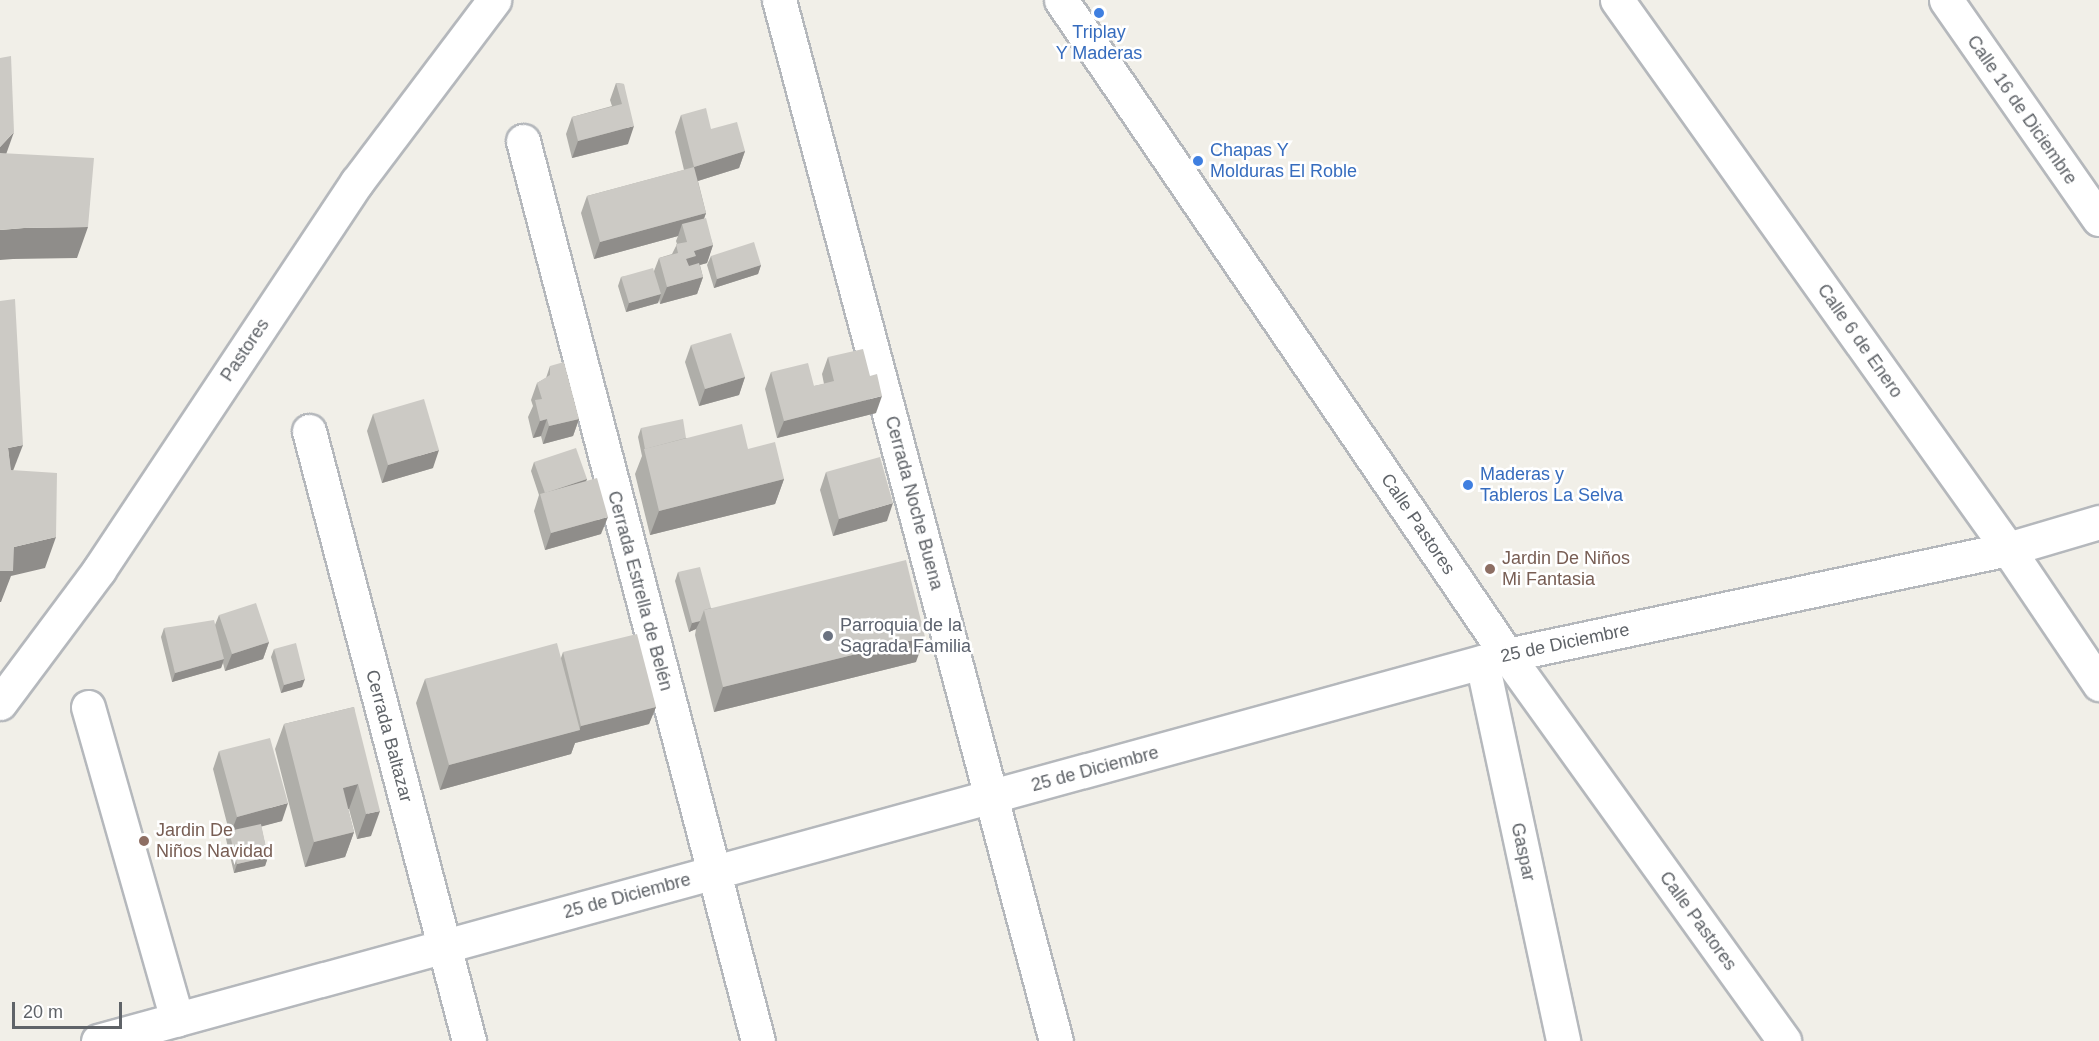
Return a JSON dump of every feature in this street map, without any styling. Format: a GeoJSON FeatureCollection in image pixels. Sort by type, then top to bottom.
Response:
{"type":"FeatureCollection","features":[{"type":"Feature","properties":{"kind":"street","name":"Pastores"},"geometry":{"type":"LineString","coordinates":[[0,703],[99,570],[357,182],[494,0]]}},
{"type":"Feature","properties":{"kind":"street","name":"Cerrada Noche Buena"},"geometry":{"type":"LineString","coordinates":[[779,0],[1056,1041]]}},
{"type":"Feature","properties":{"kind":"street","name":"Calle Pastores"},"geometry":{"type":"LineString","coordinates":[[1061,0],[1495,659],[1784,1041]]}},
{"type":"Feature","properties":{"kind":"street","name":"Calle 6 de Enero"},"geometry":{"type":"LineString","coordinates":[[1617,0],[2008,549],[2099,684]]}},
{"type":"Feature","properties":{"kind":"street","name":"Calle 16 de Diciembre"},"geometry":{"type":"LineString","coordinates":[[1946,0],[2099,219]]}},
{"type":"Feature","properties":{"kind":"street","name":"Cerrada Estrella de Belén"},"geometry":{"type":"LineString","coordinates":[[524,141],[758,1041]]}},
{"type":"Feature","properties":{"kind":"street","name":"Cerrada Baltazar"},"geometry":{"type":"LineString","coordinates":[[309,431],[469,1041]]}},
{"type":"Feature","properties":{"kind":"street","name":"25 de Diciembre"},"geometry":{"type":"LineString","coordinates":[[98,1041],[1495,659],[2008,549],[2099,522]]}},
{"type":"Feature","properties":{"kind":"street","name":"Gaspar"},"geometry":{"type":"LineString","coordinates":[[1495,659],[1563,1041]]}},
{"type":"Feature","properties":{"kind":"street"},"geometry":{"type":"LineString","coordinates":[[88,707],[177,1020]]}},
{"type":"Feature","properties":{"kind":"building"},"geometry":{"type":"Polygon","coordinates":[[[11,56],[14,132],[0,147],[0,58],[11,56]]]}},
{"type":"Feature","properties":{"kind":"building"},"geometry":{"type":"Polygon","coordinates":[[[616,83],[624,84],[634,126],[578,141],[572,117],[622,104],[616,83]]]}},
{"type":"Feature","properties":{"kind":"building"},"geometry":{"type":"Polygon","coordinates":[[[706,108],[711,129],[737,122],[745,151],[694,167],[681,115],[706,108]]]}},
{"type":"Feature","properties":{"kind":"building"},"geometry":{"type":"Polygon","coordinates":[[[0,153],[94,158],[88,227],[0,230],[0,153]]]}},
{"type":"Feature","properties":{"kind":"building"},"geometry":{"type":"Polygon","coordinates":[[[694,167],[706,213],[600,242],[587,196],[694,167]]]}},
{"type":"Feature","properties":{"kind":"building"},"geometry":{"type":"Polygon","coordinates":[[[706,218],[713,245],[694,251],[696,256],[686,259],[689,266],[699,263],[703,277],[667,287],[659,258],[678,253],[676,244],[687,242],[682,224],[706,218]]]}},
{"type":"Feature","properties":{"kind":"building"},"geometry":{"type":"Polygon","coordinates":[[[754,242],[761,265],[717,279],[711,256],[754,242]]]}},
{"type":"Feature","properties":{"kind":"building"},"geometry":{"type":"Polygon","coordinates":[[[653,268],[661,294],[629,303],[621,277],[653,268]]]}},
{"type":"Feature","properties":{"kind":"building"},"geometry":{"type":"Polygon","coordinates":[[[15,299],[23,445],[8,448],[11,470],[57,473],[56,537],[14,547],[13,571],[0,571],[0,301],[15,299]]]}},
{"type":"Feature","properties":{"kind":"building"},"geometry":{"type":"Polygon","coordinates":[[[731,333],[745,377],[705,389],[691,345],[731,333]]]}},
{"type":"Feature","properties":{"kind":"building"},"geometry":{"type":"Polygon","coordinates":[[[863,349],[870,376],[877,374],[882,396],[784,421],[771,372],[808,363],[814,386],[834,381],[828,357],[863,349]]]}},
{"type":"Feature","properties":{"kind":"building"},"geometry":{"type":"Polygon","coordinates":[[[564,362],[579,419],[549,426],[547,419],[540,421],[535,400],[542,399],[537,383],[550,375],[550,366],[564,362]]]}},
{"type":"Feature","properties":{"kind":"building"},"geometry":{"type":"Polygon","coordinates":[[[424,399],[439,450],[388,465],[373,414],[424,399]]]}},
{"type":"Feature","properties":{"kind":"building"},"geometry":{"type":"Polygon","coordinates":[[[683,419],[686,438],[645,449],[641,428],[683,419]]]}},
{"type":"Feature","properties":{"kind":"building"},"geometry":{"type":"Polygon","coordinates":[[[742,424],[748,449],[775,442],[784,479],[659,511],[644,449],[742,424]]]}},
{"type":"Feature","properties":{"kind":"building"},"geometry":{"type":"Polygon","coordinates":[[[576,448],[587,479],[545,493],[534,462],[576,448]]]}},
{"type":"Feature","properties":{"kind":"building"},"geometry":{"type":"Polygon","coordinates":[[[880,457],[893,503],[839,519],[826,472],[880,457]]]}},
{"type":"Feature","properties":{"kind":"building"},"geometry":{"type":"Polygon","coordinates":[[[597,478],[608,517],[551,533],[540,494],[597,478]]]}},
{"type":"Feature","properties":{"kind":"building"},"geometry":{"type":"Polygon","coordinates":[[[906,560],[925,637],[723,687],[704,610],[906,560]]]}},
{"type":"Feature","properties":{"kind":"building"},"geometry":{"type":"Polygon","coordinates":[[[700,567],[711,608],[704,610],[700,621],[692,623],[678,572],[700,567]]]}},
{"type":"Feature","properties":{"kind":"building"},"geometry":{"type":"Polygon","coordinates":[[[256,603],[269,642],[232,654],[219,615],[256,603]]]}},
{"type":"Feature","properties":{"kind":"building"},"geometry":{"type":"Polygon","coordinates":[[[214,620],[224,659],[175,673],[164,628],[214,620]]]}},
{"type":"Feature","properties":{"kind":"building"},"geometry":{"type":"Polygon","coordinates":[[[637,634],[656,707],[581,726],[563,652],[637,634]]]}},
{"type":"Feature","properties":{"kind":"building"},"geometry":{"type":"Polygon","coordinates":[[[296,643],[305,679],[284,685],[274,649],[296,643]]]}},
{"type":"Feature","properties":{"kind":"building"},"geometry":{"type":"Polygon","coordinates":[[[557,643],[580,730],[449,765],[425,679],[557,643]]]}},
{"type":"Feature","properties":{"kind":"building"},"geometry":{"type":"Polygon","coordinates":[[[354,707],[380,811],[366,814],[358,784],[343,788],[354,832],[314,842],[284,724],[354,707]]]}},
{"type":"Feature","properties":{"kind":"building"},"geometry":{"type":"Polygon","coordinates":[[[270,738],[288,803],[237,817],[219,751],[270,738]]]}},
{"type":"Feature","properties":{"kind":"building"},"geometry":{"type":"Polygon","coordinates":[[[261,824],[268,857],[237,864],[229,831],[261,824]]]}},
{"type":"Feature","properties":{"kind":"place","name":"Triplay Y Maderas"},"geometry":{"type":"Point","coordinates":[1099,13]}},
{"type":"Feature","properties":{"kind":"place","name":"Chapas Y Molduras El Roble"},"geometry":{"type":"Point","coordinates":[1198,161]}},
{"type":"Feature","properties":{"kind":"place","name":"Maderas y Tableros La Selva"},"geometry":{"type":"Point","coordinates":[1468,485]}},
{"type":"Feature","properties":{"kind":"place","name":"Jardin De Niños Mi Fantasia"},"geometry":{"type":"Point","coordinates":[1490,569]}},
{"type":"Feature","properties":{"kind":"place","name":"Parroquia de la Sagrada Familia"},"geometry":{"type":"Point","coordinates":[828,636]}},
{"type":"Feature","properties":{"kind":"place","name":"Jardin De Niños Navidad"},"geometry":{"type":"Point","coordinates":[144,841]}}]}
